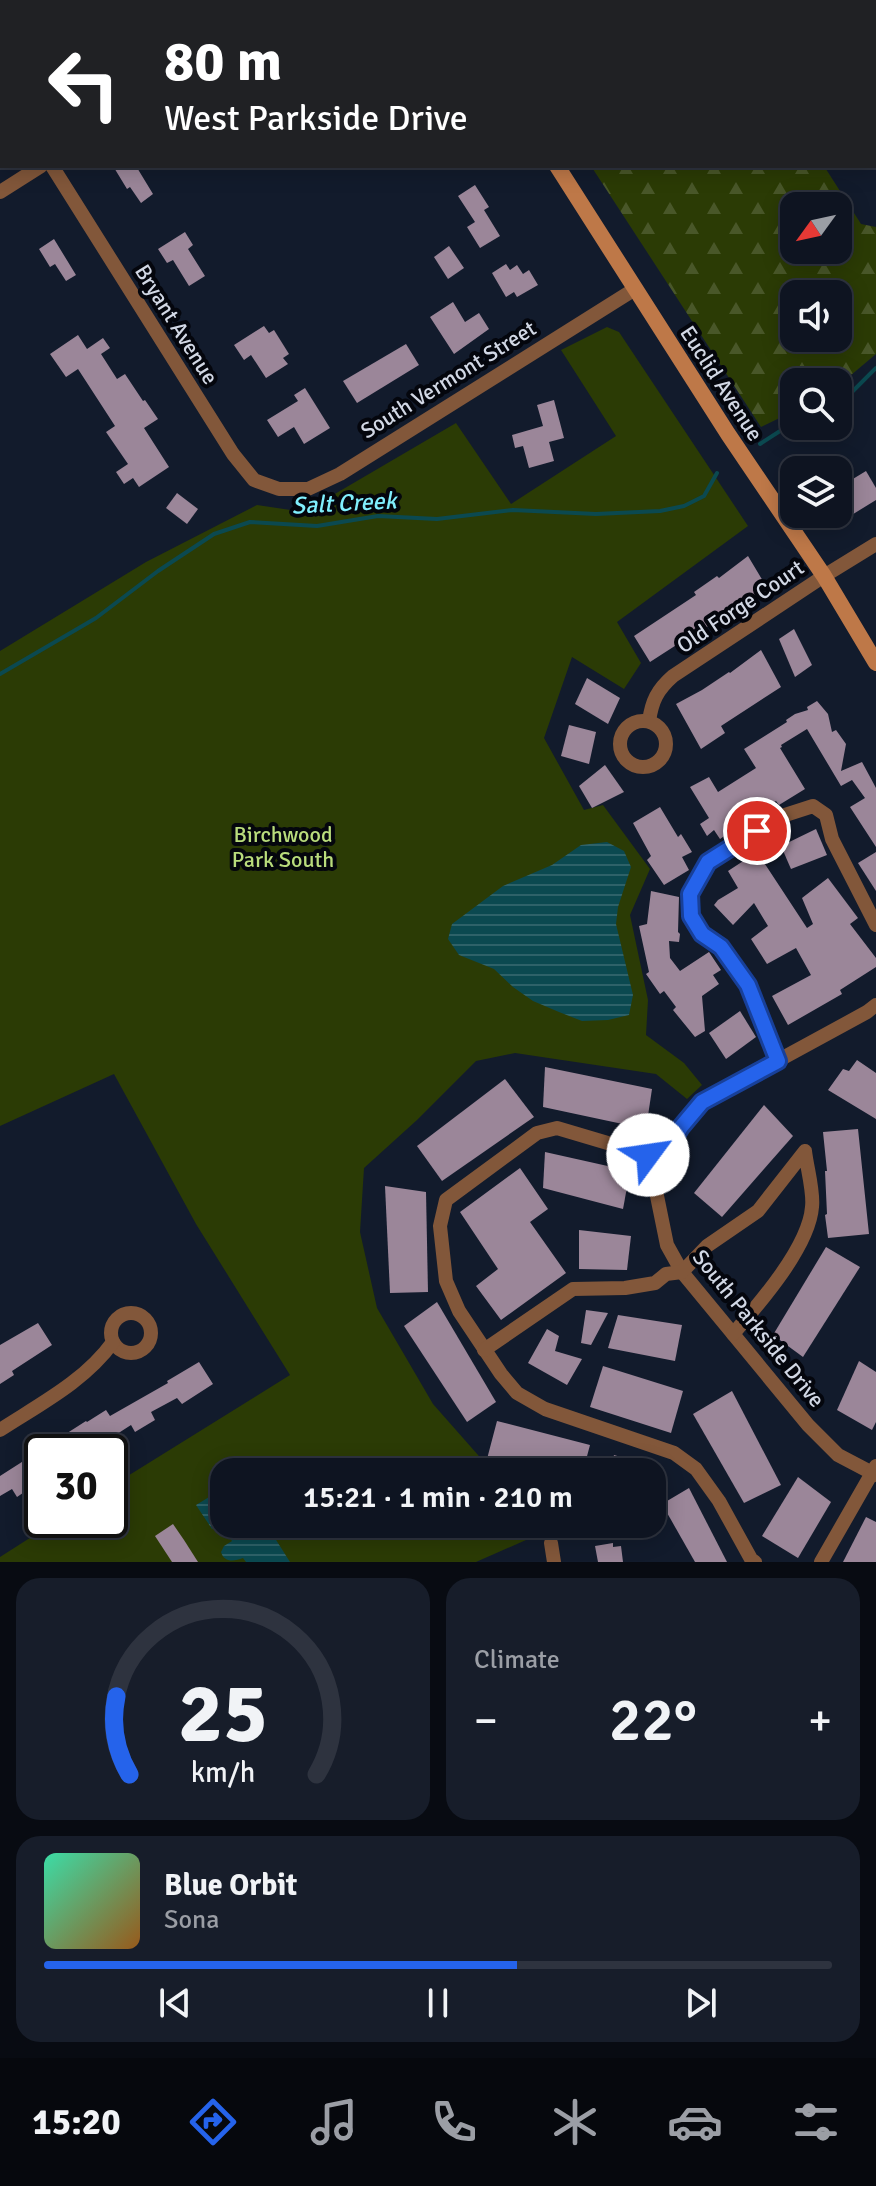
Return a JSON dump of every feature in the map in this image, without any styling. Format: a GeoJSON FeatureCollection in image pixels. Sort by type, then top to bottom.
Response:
{"type":"FeatureCollection","features":[{"type":"Feature","properties":{"kind":"main road","name":"Euclid Avenue"},"geometry":{"type":"LineString","coordinates":[[558,168],[728,434],[824,576],[876,663]]}},
{"type":"Feature","properties":{"kind":"street"},"geometry":{"type":"LineString","coordinates":[[0,192],[38,168]]}},
{"type":"Feature","properties":{"kind":"street","name":"Bryant Avenue"},"geometry":{"type":"LineString","coordinates":[[53,168],[233,454],[254,480],[279,489]]}},
{"type":"Feature","properties":{"kind":"street","name":"South Vermont Street"},"geometry":{"type":"LineString","coordinates":[[279,489],[308,489],[340,474],[635,289]]}},
{"type":"Feature","properties":{"kind":"street","name":"Old Forge Court"},"geometry":{"type":"LineString","coordinates":[[649,721],[659,689],[673,676],[876,544]]}},
{"type":"Feature","properties":{"kind":"street"},"geometry":{"type":"LineString","coordinates":[[778,1061],[748,985],[721,947],[702,934],[691,916],[690,894],[708,862],[782,816],[813,806],[826,815],[832,839],[876,925]]}},
{"type":"Feature","properties":{"kind":"street","name":"South Parkside Drive"},"geometry":{"type":"LineString","coordinates":[[873,1014],[702,1102],[681,1127],[659,1163],[656,1191],[667,1245],[682,1272],[808,1425],[838,1455],[875,1472]]}},
{"type":"Feature","properties":{"kind":"street"},"geometry":{"type":"LineString","coordinates":[[659,1163],[648,1155],[557,1128],[537,1133],[446,1200],[440,1226],[446,1281],[459,1311],[517,1393],[545,1409],[674,1453],[696,1469],[755,1562]]}},
{"type":"Feature","properties":{"kind":"street"},"geometry":{"type":"LineString","coordinates":[[484,1350],[573,1289],[625,1288],[655,1283],[666,1274],[682,1272],[707,1246],[758,1211],[805,1151],[812,1207],[803,1241],[759,1305],[733,1334]]}},
{"type":"Feature","properties":{"kind":"street"},"geometry":{"type":"LineString","coordinates":[[0,1430],[90,1369],[113,1342]]}},
{"type":"Feature","properties":{"kind":"street"},"geometry":{"type":"LineString","coordinates":[[821,1562],[875,1472]]}},
{"type":"Feature","properties":{"kind":"street"},"geometry":{"type":"LineString","coordinates":[[551,1543],[554,1562]]}},
{"type":"Feature","properties":{"kind":"green space"},"geometry":{"type":"Polygon","coordinates":[[[592,168],[825,168],[841,192],[780,192],[780,264],[852,264],[852,210],[861,224],[876,227],[876,354],[852,374],[852,368],[780,368],[780,418],[761,427],[592,168]]]}},
{"type":"Feature","properties":{"kind":"green space","name":"Birchwood Park South"},"geometry":{"type":"Polygon","coordinates":[[[607,327],[619,332],[748,526],[617,622],[641,663],[624,689],[572,657],[544,738],[584,810],[603,805],[650,869],[630,915],[648,1000],[646,1035],[684,1063],[702,1085],[687,1099],[656,1074],[515,1053],[476,1061],[364,1168],[360,1232],[377,1308],[433,1404],[481,1458],[210,1458],[210,1538],[536,1538],[476,1562],[0,1562],[0,1557],[30,1538],[128,1538],[128,1476],[290,1375],[196,1224],[114,1074],[0,1126],[0,651],[146,562],[257,505],[304,512],[456,423],[511,504],[616,436],[561,350],[607,327]]]}},
{"type":"Feature","properties":{"kind":"shaded area"},"geometry":{"type":"Polygon","coordinates":[[[607,842],[624,851],[631,867],[616,924],[633,995],[629,1015],[582,1021],[559,1012],[533,1001],[494,969],[459,955],[448,939],[452,924],[503,886],[552,865],[581,845],[607,842]]]}},
{"type":"Feature","properties":{"kind":"shaded area"},"geometry":{"type":"Polygon","coordinates":[[[210,1496],[210,1526],[196,1505],[210,1496]]]}},
{"type":"Feature","properties":{"kind":"shaded area"},"geometry":{"type":"Polygon","coordinates":[[[230,1538],[275,1538],[290,1562],[246,1562],[243,1558],[224,1558],[221,1552],[232,1541],[230,1538]]]}},
{"type":"Feature","properties":{"kind":"building"},"geometry":{"type":"Polygon","coordinates":[[[114,168],[137,168],[153,194],[141,203],[130,187],[127,189],[114,168]]]}},
{"type":"Feature","properties":{"kind":"building"},"geometry":{"type":"Polygon","coordinates":[[[475,185],[489,207],[484,210],[500,236],[480,248],[467,227],[475,222],[458,196],[475,185]]]}},
{"type":"Feature","properties":{"kind":"building"},"geometry":{"type":"Polygon","coordinates":[[[185,232],[193,245],[188,249],[205,276],[189,286],[173,260],[167,263],[158,249],[185,232]]]}},
{"type":"Feature","properties":{"kind":"building"},"geometry":{"type":"Polygon","coordinates":[[[54,239],[76,275],[66,281],[55,264],[50,267],[39,249],[54,239]]]}},
{"type":"Feature","properties":{"kind":"building"},"geometry":{"type":"Polygon","coordinates":[[[449,246],[464,268],[448,279],[434,257],[449,246]]]}},
{"type":"Feature","properties":{"kind":"building"},"geometry":{"type":"Polygon","coordinates":[[[506,264],[510,270],[517,265],[523,274],[529,270],[538,285],[517,297],[514,292],[506,297],[492,273],[506,264]]]}},
{"type":"Feature","properties":{"kind":"building"},"geometry":{"type":"Polygon","coordinates":[[[453,302],[465,322],[479,313],[489,329],[454,354],[430,317],[453,302]]]}},
{"type":"Feature","properties":{"kind":"building"},"geometry":{"type":"Polygon","coordinates":[[[264,326],[269,333],[274,330],[289,354],[283,358],[288,364],[266,378],[251,355],[244,360],[234,345],[264,326]]]}},
{"type":"Feature","properties":{"kind":"building"},"geometry":{"type":"Polygon","coordinates":[[[78,335],[87,349],[103,338],[110,348],[101,354],[117,379],[125,374],[158,419],[144,428],[169,467],[139,487],[133,478],[124,484],[116,472],[128,464],[106,432],[115,426],[78,369],[66,377],[50,354],[78,335]]]}},
{"type":"Feature","properties":{"kind":"building"},"geometry":{"type":"Polygon","coordinates":[[[406,344],[419,365],[357,403],[343,381],[406,344]]]}},
{"type":"Feature","properties":{"kind":"building"},"geometry":{"type":"Polygon","coordinates":[[[305,388],[330,428],[304,444],[294,427],[278,437],[267,420],[298,401],[294,395],[305,388]]]}},
{"type":"Feature","properties":{"kind":"building"},"geometry":{"type":"Polygon","coordinates":[[[554,400],[564,438],[549,442],[554,461],[529,468],[523,446],[515,448],[512,435],[543,426],[537,405],[554,400]]]}},
{"type":"Feature","properties":{"kind":"building"},"geometry":{"type":"Polygon","coordinates":[[[866,471],[876,488],[876,500],[852,515],[852,480],[866,471]]]}},
{"type":"Feature","properties":{"kind":"building"},"geometry":{"type":"Polygon","coordinates":[[[177,493],[198,509],[187,524],[166,508],[177,493]]]}},
{"type":"Feature","properties":{"kind":"building"},"geometry":{"type":"Polygon","coordinates":[[[748,556],[769,591],[650,662],[634,636],[748,556]]]}},
{"type":"Feature","properties":{"kind":"building"},"geometry":{"type":"Polygon","coordinates":[[[794,629],[812,665],[795,677],[779,639],[794,629]]]}},
{"type":"Feature","properties":{"kind":"building"},"geometry":{"type":"Polygon","coordinates":[[[761,650],[781,687],[721,726],[725,733],[701,749],[676,704],[730,673],[761,650]]]}},
{"type":"Feature","properties":{"kind":"building"},"geometry":{"type":"Polygon","coordinates":[[[587,678],[620,698],[608,724],[575,704],[587,678]]]}},
{"type":"Feature","properties":{"kind":"building"},"geometry":{"type":"Polygon","coordinates":[[[817,701],[828,714],[832,732],[836,730],[846,744],[841,771],[862,762],[876,788],[876,847],[850,807],[865,798],[852,780],[841,786],[807,729],[780,748],[805,789],[779,805],[776,801],[738,823],[739,826],[720,839],[714,830],[707,836],[700,824],[709,818],[690,787],[709,777],[718,792],[756,768],[744,749],[795,714],[808,710],[807,707],[817,701]]]}},
{"type":"Feature","properties":{"kind":"building"},"geometry":{"type":"Polygon","coordinates":[[[569,725],[596,732],[589,764],[561,756],[569,725]]]}},
{"type":"Feature","properties":{"kind":"building"},"geometry":{"type":"Polygon","coordinates":[[[605,765],[624,792],[592,808],[579,786],[605,765]]]}},
{"type":"Feature","properties":{"kind":"building"},"geometry":{"type":"Polygon","coordinates":[[[660,807],[678,837],[681,834],[692,852],[682,857],[689,870],[664,885],[647,860],[651,856],[633,823],[660,807]]]}},
{"type":"Feature","properties":{"kind":"building"},"geometry":{"type":"Polygon","coordinates":[[[816,829],[827,855],[791,869],[781,846],[816,829]]]}},
{"type":"Feature","properties":{"kind":"building"},"geometry":{"type":"Polygon","coordinates":[[[757,852],[807,928],[813,924],[802,898],[828,878],[858,918],[850,924],[876,958],[876,967],[840,990],[842,994],[788,1025],[772,996],[811,975],[796,948],[767,964],[751,939],[768,926],[754,903],[733,925],[714,905],[738,888],[728,871],[757,852]]]}},
{"type":"Feature","properties":{"kind":"building"},"geometry":{"type":"Polygon","coordinates":[[[876,852],[876,891],[858,863],[876,852]]]}},
{"type":"Feature","properties":{"kind":"building"},"geometry":{"type":"Polygon","coordinates":[[[651,891],[679,897],[679,942],[669,941],[670,958],[680,971],[709,952],[721,970],[713,975],[719,984],[702,996],[705,1031],[695,1037],[673,1010],[676,1007],[664,991],[660,994],[646,974],[649,972],[639,926],[647,924],[651,891]]]}},
{"type":"Feature","properties":{"kind":"building"},"geometry":{"type":"Polygon","coordinates":[[[740,1011],[756,1037],[726,1059],[709,1033],[740,1011]]]}},
{"type":"Feature","properties":{"kind":"building"},"geometry":{"type":"Polygon","coordinates":[[[857,1060],[876,1073],[876,1119],[828,1090],[843,1069],[849,1071],[857,1060]]]}},
{"type":"Feature","properties":{"kind":"building"},"geometry":{"type":"Polygon","coordinates":[[[545,1067],[652,1089],[646,1129],[543,1107],[545,1067]]]}},
{"type":"Feature","properties":{"kind":"building"},"geometry":{"type":"Polygon","coordinates":[[[505,1079],[534,1117],[442,1181],[417,1146],[505,1079]]]}},
{"type":"Feature","properties":{"kind":"building"},"geometry":{"type":"Polygon","coordinates":[[[764,1105],[793,1136],[722,1217],[694,1193],[764,1105]]]}},
{"type":"Feature","properties":{"kind":"building"},"geometry":{"type":"Polygon","coordinates":[[[858,1129],[869,1234],[828,1238],[823,1132],[858,1129]]]}},
{"type":"Feature","properties":{"kind":"building"},"geometry":{"type":"Polygon","coordinates":[[[545,1152],[630,1171],[623,1209],[543,1188],[545,1152]]]}},
{"type":"Feature","properties":{"kind":"building"},"geometry":{"type":"Polygon","coordinates":[[[520,1168],[548,1209],[530,1222],[566,1273],[501,1320],[476,1286],[498,1269],[460,1212],[520,1168]]]}},
{"type":"Feature","properties":{"kind":"building"},"geometry":{"type":"Polygon","coordinates":[[[385,1186],[426,1192],[428,1292],[390,1293],[385,1186]]]}},
{"type":"Feature","properties":{"kind":"building"},"geometry":{"type":"Polygon","coordinates":[[[579,1230],[631,1236],[627,1270],[579,1269],[579,1230]]]}},
{"type":"Feature","properties":{"kind":"building"},"geometry":{"type":"Polygon","coordinates":[[[826,1247],[860,1267],[803,1357],[773,1335],[826,1247]]]}},
{"type":"Feature","properties":{"kind":"building"},"geometry":{"type":"Polygon","coordinates":[[[437,1302],[496,1402],[467,1422],[404,1326],[437,1302]]]}},
{"type":"Feature","properties":{"kind":"building"},"geometry":{"type":"Polygon","coordinates":[[[586,1310],[608,1313],[591,1345],[581,1343],[586,1310]]]}},
{"type":"Feature","properties":{"kind":"building"},"geometry":{"type":"Polygon","coordinates":[[[618,1315],[682,1325],[675,1361],[608,1348],[618,1315]]]}},
{"type":"Feature","properties":{"kind":"building"},"geometry":{"type":"Polygon","coordinates":[[[38,1323],[52,1345],[12,1371],[14,1375],[0,1384],[0,1345],[38,1323]]]}},
{"type":"Feature","properties":{"kind":"building"},"geometry":{"type":"Polygon","coordinates":[[[547,1329],[559,1336],[555,1351],[582,1359],[567,1385],[528,1363],[547,1329]]]}},
{"type":"Feature","properties":{"kind":"building"},"geometry":{"type":"Polygon","coordinates":[[[859,1361],[876,1372],[876,1422],[872,1430],[837,1410],[859,1361]]]}},
{"type":"Feature","properties":{"kind":"building"},"geometry":{"type":"Polygon","coordinates":[[[199,1362],[213,1384],[182,1404],[177,1398],[151,1412],[155,1420],[135,1432],[131,1425],[117,1434],[66,1434],[106,1410],[110,1416],[199,1362]]]}},
{"type":"Feature","properties":{"kind":"building"},"geometry":{"type":"Polygon","coordinates":[[[603,1366],[683,1391],[671,1433],[590,1407],[603,1366]]]}},
{"type":"Feature","properties":{"kind":"building"},"geometry":{"type":"Polygon","coordinates":[[[732,1391],[781,1485],[744,1503],[693,1414],[732,1391]]]}},
{"type":"Feature","properties":{"kind":"building"},"geometry":{"type":"Polygon","coordinates":[[[497,1421],[590,1445],[587,1458],[487,1458],[497,1421]]]}},
{"type":"Feature","properties":{"kind":"building"},"geometry":{"type":"Polygon","coordinates":[[[24,1461],[24,1492],[17,1497],[12,1489],[0,1496],[0,1476],[24,1461]]]}},
{"type":"Feature","properties":{"kind":"building"},"geometry":{"type":"Polygon","coordinates":[[[798,1477],[831,1502],[798,1558],[762,1536],[798,1477]]]}},
{"type":"Feature","properties":{"kind":"building"},"geometry":{"type":"Polygon","coordinates":[[[689,1488],[727,1562],[695,1562],[666,1511],[666,1502],[689,1488]]]}},
{"type":"Feature","properties":{"kind":"building"},"geometry":{"type":"Polygon","coordinates":[[[866,1517],[876,1522],[876,1562],[843,1562],[866,1517]]]}},
{"type":"Feature","properties":{"kind":"building"},"geometry":{"type":"Polygon","coordinates":[[[173,1524],[198,1562],[172,1562],[155,1536],[173,1524]]]}},
{"type":"Feature","properties":{"kind":"building"},"geometry":{"type":"Polygon","coordinates":[[[613,1543],[613,1547],[621,1546],[623,1562],[598,1562],[595,1546],[613,1543]]]}},
{"type":"Feature","properties":{"kind":"waterway","name":"Salt Creek"},"geometry":{"type":"LineString","coordinates":[[852,392],[876,368]]}},
{"type":"Feature","properties":{"kind":"waterway","name":"Salt Creek"},"geometry":{"type":"LineString","coordinates":[[760,444],[780,431]]}},
{"type":"Feature","properties":{"kind":"waterway","name":"Salt Creek"},"geometry":{"type":"LineString","coordinates":[[0,674],[96,618],[214,534],[250,522],[317,526],[378,516],[437,519],[513,510],[596,514],[660,511],[684,506],[704,496],[717,473]]}},
{"type":"Feature","properties":{"kind":"route"},"geometry":{"type":"LineString","coordinates":[[648,1155],[659,1163],[681,1127],[702,1102],[778,1061],[748,985],[721,947],[702,934],[691,916],[690,894],[708,862],[757,831]]}}]}
